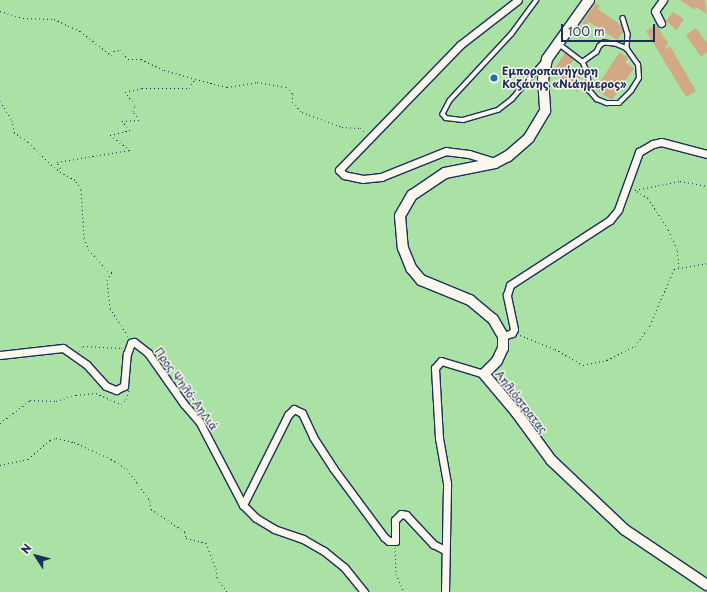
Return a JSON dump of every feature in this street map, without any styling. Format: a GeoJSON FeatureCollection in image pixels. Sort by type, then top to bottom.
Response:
{"type":"FeatureCollection","features":[{"type":"Feature","properties":{"kind":"street"},"geometry":{"type":"LineString","coordinates":[[495,163],[469,154],[446,151],[381,177],[363,179],[340,173],[341,167],[372,138],[452,53],[518,0]]}},
{"type":"Feature","properties":{"kind":"street"},"geometry":{"type":"LineString","coordinates":[[589,0],[547,59],[543,80],[546,105],[541,120],[520,148],[495,163],[456,168],[427,183],[412,195],[403,209],[400,234],[407,261],[421,280],[476,303],[508,334],[515,324],[507,295],[510,285],[610,220],[618,210],[640,152],[652,144],[660,142],[707,154]]}},
{"type":"Feature","properties":{"kind":"street"},"geometry":{"type":"LineString","coordinates":[[660,22],[655,11],[663,0]]}},
{"type":"Feature","properties":{"kind":"street","name":"Αηλιόστρατας"},"geometry":{"type":"LineString","coordinates":[[508,334],[500,356],[484,374],[516,412],[550,460],[599,508],[625,530],[707,585]]}},
{"type":"Feature","properties":{"kind":"street"},"geometry":{"type":"LineString","coordinates":[[0,355],[63,348],[76,355],[106,386],[116,390],[124,386],[129,341]]}},
{"type":"Feature","properties":{"kind":"street","name":"Προς Ψηλό-ΑηΛιά"},"geometry":{"type":"LineString","coordinates":[[129,341],[148,353],[184,404],[199,421],[243,505],[256,518],[274,529],[303,539],[324,551],[344,567],[364,592]]}},
{"type":"Feature","properties":{"kind":"street"},"geometry":{"type":"LineString","coordinates":[[445,592],[447,483],[439,438],[435,368],[441,361],[484,374]]}},
{"type":"Feature","properties":{"kind":"street"},"geometry":{"type":"LineString","coordinates":[[243,505],[281,429],[294,409],[302,413],[317,444],[379,531],[389,541],[395,541],[396,520],[401,514],[406,515],[433,544],[445,550]]}},
{"type":"Feature","properties":{"kind":"lane"},"geometry":{"type":"LineString","coordinates":[[537,0],[512,34],[450,101],[443,114],[446,118],[464,120],[498,110],[512,99],[547,59]]}},
{"type":"Feature","properties":{"kind":"lane"},"geometry":{"type":"LineString","coordinates":[[558,43],[583,62],[588,73],[590,91],[598,99],[607,103],[619,103],[631,92],[639,78],[640,70],[627,50],[628,34],[623,18]]}},
{"type":"Feature","properties":{"kind":"lane"},"geometry":{"type":"LineString","coordinates":[[583,62],[604,43],[627,50]]}},
{"type":"Feature","properties":{"kind":"path"},"geometry":{"type":"LineString","coordinates":[[0,11],[23,18],[54,19],[80,31],[111,55],[114,51],[120,50],[128,59],[141,59],[164,70],[195,79],[227,87],[257,82],[286,87],[293,94],[292,102],[302,112],[342,127],[360,128],[372,138]]}},
{"type":"Feature","properties":{"kind":"path"},"geometry":{"type":"LineString","coordinates":[[57,170],[60,168],[57,162],[130,150],[110,135],[130,130],[122,121],[138,120],[133,111],[136,105],[125,92],[142,88],[189,88],[195,79]]}},
{"type":"Feature","properties":{"kind":"path"},"geometry":{"type":"LineString","coordinates":[[0,101],[12,120],[14,132],[28,142],[57,170],[75,180],[81,189],[84,238],[88,250],[108,271],[112,272],[107,280],[110,308],[129,341],[121,348],[83,346],[76,355]]}},
{"type":"Feature","properties":{"kind":"path"},"geometry":{"type":"LineString","coordinates":[[679,268],[677,249],[668,229],[648,198],[635,190],[680,181],[707,186]]}},
{"type":"Feature","properties":{"kind":"path"},"geometry":{"type":"LineString","coordinates":[[508,334],[555,349],[583,365],[607,360],[635,346],[650,325],[674,269],[707,263]]}},
{"type":"Feature","properties":{"kind":"path"},"geometry":{"type":"LineString","coordinates":[[0,424],[30,400],[56,401],[76,395],[96,393],[121,404],[126,399],[129,390],[124,386]]}},
{"type":"Feature","properties":{"kind":"path"},"geometry":{"type":"LineString","coordinates":[[0,466],[28,459],[50,440],[56,438],[74,442],[111,458],[127,469],[150,501],[151,509],[185,532],[186,538],[206,543],[216,569],[217,578],[227,592]]}},
{"type":"Feature","properties":{"kind":"path"},"geometry":{"type":"LineString","coordinates":[[395,541],[396,574],[404,592]]}},
{"type":"Feature","properties":{"kind":"green space"},"geometry":{"type":"Polygon","coordinates":[[[0,0],[707,0],[707,592],[0,592],[0,0]]]}},
{"type":"Feature","properties":{"kind":"building"},"geometry":{"type":"Polygon","coordinates":[[[680,0],[705,0],[707,14],[696,7],[695,10],[680,0]]]}},
{"type":"Feature","properties":{"kind":"building"},"geometry":{"type":"Polygon","coordinates":[[[596,3],[600,6],[598,9],[622,26],[624,31],[617,40],[589,22],[586,26],[582,23],[596,3]]]}},
{"type":"Feature","properties":{"kind":"building"},"geometry":{"type":"Polygon","coordinates":[[[673,12],[684,19],[677,30],[666,21],[673,12]]]}},
{"type":"Feature","properties":{"kind":"building"},"geometry":{"type":"Polygon","coordinates":[[[656,25],[668,43],[664,50],[670,46],[696,91],[686,97],[646,31],[656,25]]]}},
{"type":"Feature","properties":{"kind":"building"},"geometry":{"type":"Polygon","coordinates":[[[696,28],[707,43],[707,52],[701,57],[686,35],[696,28]]]}},
{"type":"Feature","properties":{"kind":"building"},"geometry":{"type":"Polygon","coordinates":[[[620,52],[628,58],[625,62],[634,68],[612,100],[595,89],[620,52]]]}},
{"type":"Feature","properties":{"kind":"building"},"geometry":{"type":"Polygon","coordinates":[[[565,53],[574,59],[568,68],[581,77],[576,84],[580,87],[577,92],[553,71],[565,53]]]}},
{"type":"Feature","properties":{"kind":"place","name":"Εμποροπανήγυρη Κοζάνης «Νιάημερος»"},"geometry":{"type":"Point","coordinates":[494,78]}}]}
